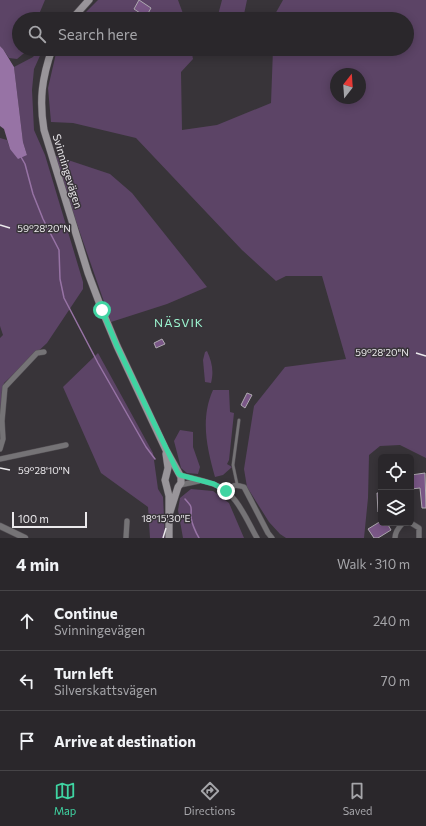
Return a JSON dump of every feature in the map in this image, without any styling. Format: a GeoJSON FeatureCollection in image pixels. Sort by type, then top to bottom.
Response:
{"type":"FeatureCollection","features":[{"type":"Feature","properties":{"kind":"main road"},"geometry":{"type":"LineString","coordinates":[[78,12],[89,0]]}},
{"type":"Feature","properties":{"kind":"main road","name":"Svinningevägen"},"geometry":{"type":"LineString","coordinates":[[50,56],[45,70],[41,92],[41,112],[44,130],[88,273],[102,310],[117,346],[166,450],[182,480],[170,512]]}},
{"type":"Feature","properties":{"kind":"main road","name":"Svinningevägen"},"geometry":{"type":"LineString","coordinates":[[166,450],[168,468],[165,480],[170,512],[169,538]]}},
{"type":"Feature","properties":{"kind":"main road"},"geometry":{"type":"LineString","coordinates":[[167,475],[173,472],[179,474]]}},
{"type":"Feature","properties":{"kind":"main road"},"geometry":{"type":"LineString","coordinates":[[166,484],[173,488],[179,486]]}},
{"type":"Feature","properties":{"kind":"street"},"geometry":{"type":"LineString","coordinates":[[0,449],[3,439],[1,421],[4,387],[38,354],[44,352]]}},
{"type":"Feature","properties":{"kind":"street"},"geometry":{"type":"LineString","coordinates":[[0,459],[66,445]]}},
{"type":"Feature","properties":{"kind":"street"},"geometry":{"type":"LineString","coordinates":[[179,474],[214,484],[226,491],[237,503],[257,538]]}},
{"type":"Feature","properties":{"kind":"street"},"geometry":{"type":"LineString","coordinates":[[179,486],[200,481]]}},
{"type":"Feature","properties":{"kind":"street"},"geometry":{"type":"LineString","coordinates":[[226,491],[232,485],[237,484],[244,487],[272,538]]}},
{"type":"Feature","properties":{"kind":"street"},"geometry":{"type":"LineString","coordinates":[[126,538],[127,521]]}},
{"type":"Feature","properties":{"kind":"street"},"geometry":{"type":"LineString","coordinates":[[414,525],[420,528],[419,538]]}},
{"type":"Feature","properties":{"kind":"street"},"geometry":{"type":"LineString","coordinates":[[0,526],[17,536],[25,538]]}},
{"type":"Feature","properties":{"kind":"street"},"geometry":{"type":"LineString","coordinates":[[395,538],[397,530],[400,526]]}},
{"type":"Feature","properties":{"kind":"lane"},"geometry":{"type":"LineString","coordinates":[[237,484],[233,465],[239,420]]}},
{"type":"Feature","properties":{"kind":"shaded area"},"geometry":{"type":"Polygon","coordinates":[[[0,0],[45,0],[40,12],[12,12],[12,56],[21,56],[17,59],[9,58],[0,46],[0,0]]]}},
{"type":"Feature","properties":{"kind":"shaded area"},"geometry":{"type":"Polygon","coordinates":[[[98,0],[178,0],[182,12],[86,12],[98,0]]]}},
{"type":"Feature","properties":{"kind":"shaded area"},"geometry":{"type":"Polygon","coordinates":[[[222,0],[247,0],[244,12],[219,12],[222,0]]]}},
{"type":"Feature","properties":{"kind":"shaded area"},"geometry":{"type":"Polygon","coordinates":[[[283,0],[426,0],[426,458],[400,445],[380,446],[369,455],[368,498],[364,538],[286,538],[269,522],[247,487],[244,469],[254,406],[285,367],[346,359],[322,276],[286,276],[276,281],[242,250],[136,138],[73,123],[51,122],[48,88],[55,56],[192,56],[193,59],[181,72],[182,130],[217,125],[271,103],[273,56],[414,56],[414,12],[276,12],[283,0]]]}},
{"type":"Feature","properties":{"kind":"shaded area"},"geometry":{"type":"Polygon","coordinates":[[[0,46],[14,67],[23,142],[27,155],[18,159],[10,149],[4,129],[0,126],[0,46]]]}},
{"type":"Feature","properties":{"kind":"shaded area"},"geometry":{"type":"Polygon","coordinates":[[[40,56],[34,69],[32,90],[34,130],[45,155],[83,282],[83,289],[47,343],[4,383],[0,411],[0,338],[3,335],[0,326],[0,138],[7,140],[10,149],[27,155],[23,142],[14,67],[33,57],[40,56]]]}},
{"type":"Feature","properties":{"kind":"shaded area"},"geometry":{"type":"Polygon","coordinates":[[[53,155],[110,174],[132,193],[207,287],[167,304],[111,322],[53,155]]]}},
{"type":"Feature","properties":{"kind":"shaded area"},"geometry":{"type":"Polygon","coordinates":[[[207,351],[212,367],[211,383],[205,382],[203,360],[205,352],[207,351]]]}},
{"type":"Feature","properties":{"kind":"shaded area"},"geometry":{"type":"Polygon","coordinates":[[[98,353],[153,453],[158,489],[163,497],[165,538],[150,538],[148,507],[101,473],[63,387],[98,353]]]}},
{"type":"Feature","properties":{"kind":"shaded area"},"geometry":{"type":"Polygon","coordinates":[[[213,390],[229,390],[230,412],[234,413],[229,460],[227,464],[232,467],[223,475],[215,477],[209,455],[206,434],[207,412],[213,390]]]}},
{"type":"Feature","properties":{"kind":"shaded area"},"geometry":{"type":"Polygon","coordinates":[[[180,430],[193,432],[193,447],[200,467],[198,474],[187,473],[181,468],[174,441],[180,430]]]}},
{"type":"Feature","properties":{"kind":"shaded area"},"geometry":{"type":"Polygon","coordinates":[[[191,489],[213,491],[229,503],[244,538],[183,538],[178,510],[180,498],[191,489]]]}},
{"type":"Feature","properties":{"kind":"building"},"geometry":{"type":"Polygon","coordinates":[[[139,0],[151,8],[149,12],[138,12],[134,9],[139,0]]]}},
{"type":"Feature","properties":{"kind":"building"},"geometry":{"type":"Polygon","coordinates":[[[162,339],[165,344],[156,348],[154,343],[162,339]]]}},
{"type":"Feature","properties":{"kind":"building"},"geometry":{"type":"Polygon","coordinates":[[[247,393],[252,395],[245,408],[241,405],[247,393]]]}},
{"type":"Feature","properties":{"kind":"building"},"geometry":{"type":"Polygon","coordinates":[[[425,473],[426,508],[422,508],[420,488],[414,489],[414,475],[425,473]]]}},
{"type":"Feature","properties":{"kind":"building"},"geometry":{"type":"Polygon","coordinates":[[[378,523],[378,526],[389,526],[391,530],[378,538],[374,538],[368,529],[378,523]]]}},
{"type":"Feature","properties":{"kind":"waterway"},"geometry":{"type":"LineString","coordinates":[[21,157],[25,164],[33,194],[43,219],[59,250],[60,279],[64,298],[98,363],[146,447],[155,459]]}},
{"type":"Feature","properties":{"kind":"waterway"},"geometry":{"type":"LineString","coordinates":[[185,499],[191,507],[192,521],[199,538]]}},
{"type":"Feature","properties":{"kind":"district","name":"NÄSVIK"},"geometry":{"type":"Point","coordinates":[179,322]}},
{"type":"Feature","properties":{"kind":"route"},"geometry":{"type":"LineString","coordinates":[[102,310],[117,346],[178,473],[180,475],[214,484],[226,491]]}}]}
